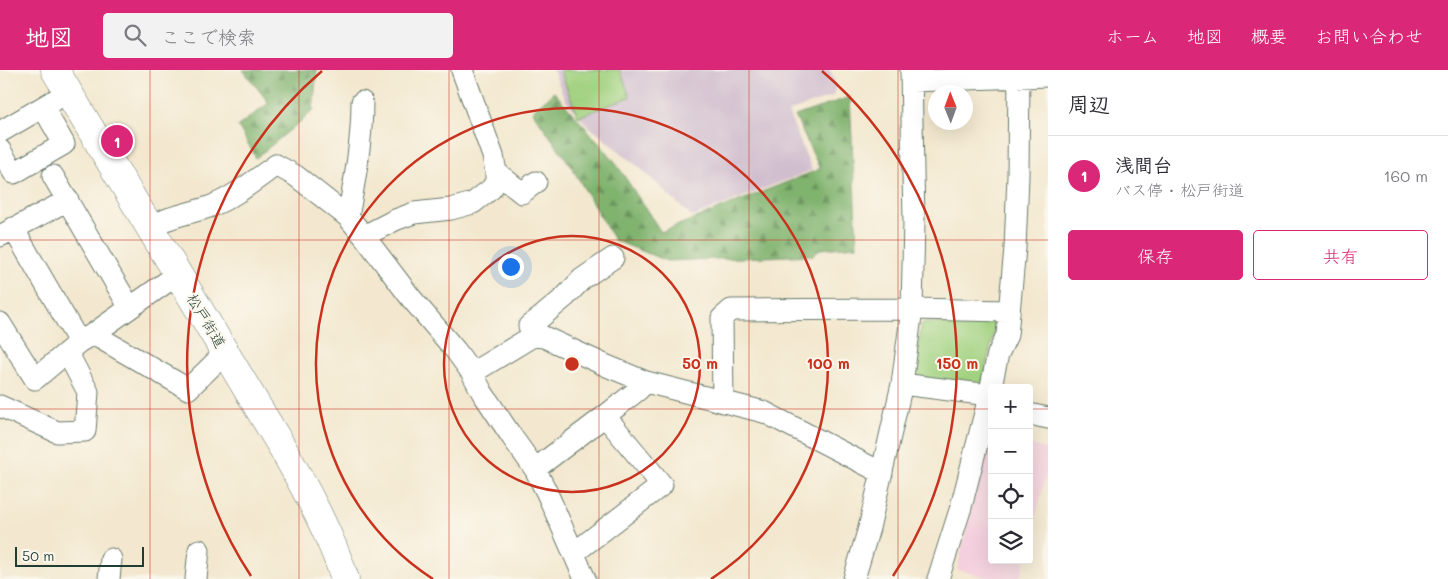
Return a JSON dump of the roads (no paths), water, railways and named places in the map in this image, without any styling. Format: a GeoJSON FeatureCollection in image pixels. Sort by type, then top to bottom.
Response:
{"type":"FeatureCollection","features":[{"type":"Feature","properties":{"kind":"main road","name":"松戸街道"},"geometry":{"type":"LineString","coordinates":[[61,81],[282,447],[328,534],[345,579]]}},
{"type":"Feature","properties":{"kind":"street"},"geometry":{"type":"LineString","coordinates":[[364,236],[395,220],[414,213],[451,209],[473,203],[491,189],[496,182],[493,156],[462,70]]}},
{"type":"Feature","properties":{"kind":"street"},"geometry":{"type":"LineString","coordinates":[[992,384],[998,354],[1007,334],[1015,248],[1019,74]]}},
{"type":"Feature","properties":{"kind":"street"},"geometry":{"type":"LineString","coordinates":[[854,579],[869,528],[902,384],[912,309],[914,222],[911,75],[1019,74],[1048,76]]}},
{"type":"Feature","properties":{"kind":"street"},"geometry":{"type":"LineString","coordinates":[[0,132],[43,107],[61,81]]}},
{"type":"Feature","properties":{"kind":"street"},"geometry":{"type":"LineString","coordinates":[[348,217],[356,172],[362,120],[362,102]]}},
{"type":"Feature","properties":{"kind":"street"},"geometry":{"type":"LineString","coordinates":[[0,150],[14,173],[64,144],[43,107]]}},
{"type":"Feature","properties":{"kind":"street"},"geometry":{"type":"LineString","coordinates":[[150,227],[163,220],[210,206],[223,200],[276,165],[296,176],[348,217],[411,298],[456,351],[535,469],[574,553],[581,578]]}},
{"type":"Feature","properties":{"kind":"street"},"geometry":{"type":"LineString","coordinates":[[496,172],[522,193],[536,182]]}},
{"type":"Feature","properties":{"kind":"street"},"geometry":{"type":"LineString","coordinates":[[54,176],[130,308]]}},
{"type":"Feature","properties":{"kind":"street"},"geometry":{"type":"LineString","coordinates":[[0,406],[57,432],[85,431],[88,392],[80,343],[7,232],[68,200]]}},
{"type":"Feature","properties":{"kind":"street"},"geometry":{"type":"LineString","coordinates":[[533,336],[529,326],[565,297],[582,279],[613,258]]}},
{"type":"Feature","properties":{"kind":"street"},"geometry":{"type":"LineString","coordinates":[[0,323],[35,378],[80,343],[178,274]]}},
{"type":"Feature","properties":{"kind":"street"},"geometry":{"type":"LineString","coordinates":[[723,402],[722,318],[731,310],[912,309],[1008,311]]}},
{"type":"Feature","properties":{"kind":"street"},"geometry":{"type":"LineString","coordinates":[[472,373],[533,336],[544,337],[646,382],[764,412],[882,473]]}},
{"type":"Feature","properties":{"kind":"street"},"geometry":{"type":"LineString","coordinates":[[80,343],[188,389],[225,353]]}},
{"type":"Feature","properties":{"kind":"street"},"geometry":{"type":"LineString","coordinates":[[535,469],[646,382]]}},
{"type":"Feature","properties":{"kind":"street"},"geometry":{"type":"LineString","coordinates":[[902,384],[988,402]]}},
{"type":"Feature","properties":{"kind":"street"},"geometry":{"type":"LineString","coordinates":[[938,579],[961,507],[988,406]]}},
{"type":"Feature","properties":{"kind":"street"},"geometry":{"type":"LineString","coordinates":[[1033,415],[1048,418]]}},
{"type":"Feature","properties":{"kind":"street"},"geometry":{"type":"LineString","coordinates":[[574,553],[662,485],[605,416]]}},
{"type":"Feature","properties":{"kind":"street"},"geometry":{"type":"LineString","coordinates":[[196,579],[199,550]]}},
{"type":"Feature","properties":{"kind":"place","name":"浅間台"},"geometry":{"type":"Point","coordinates":[117,141]}}]}
